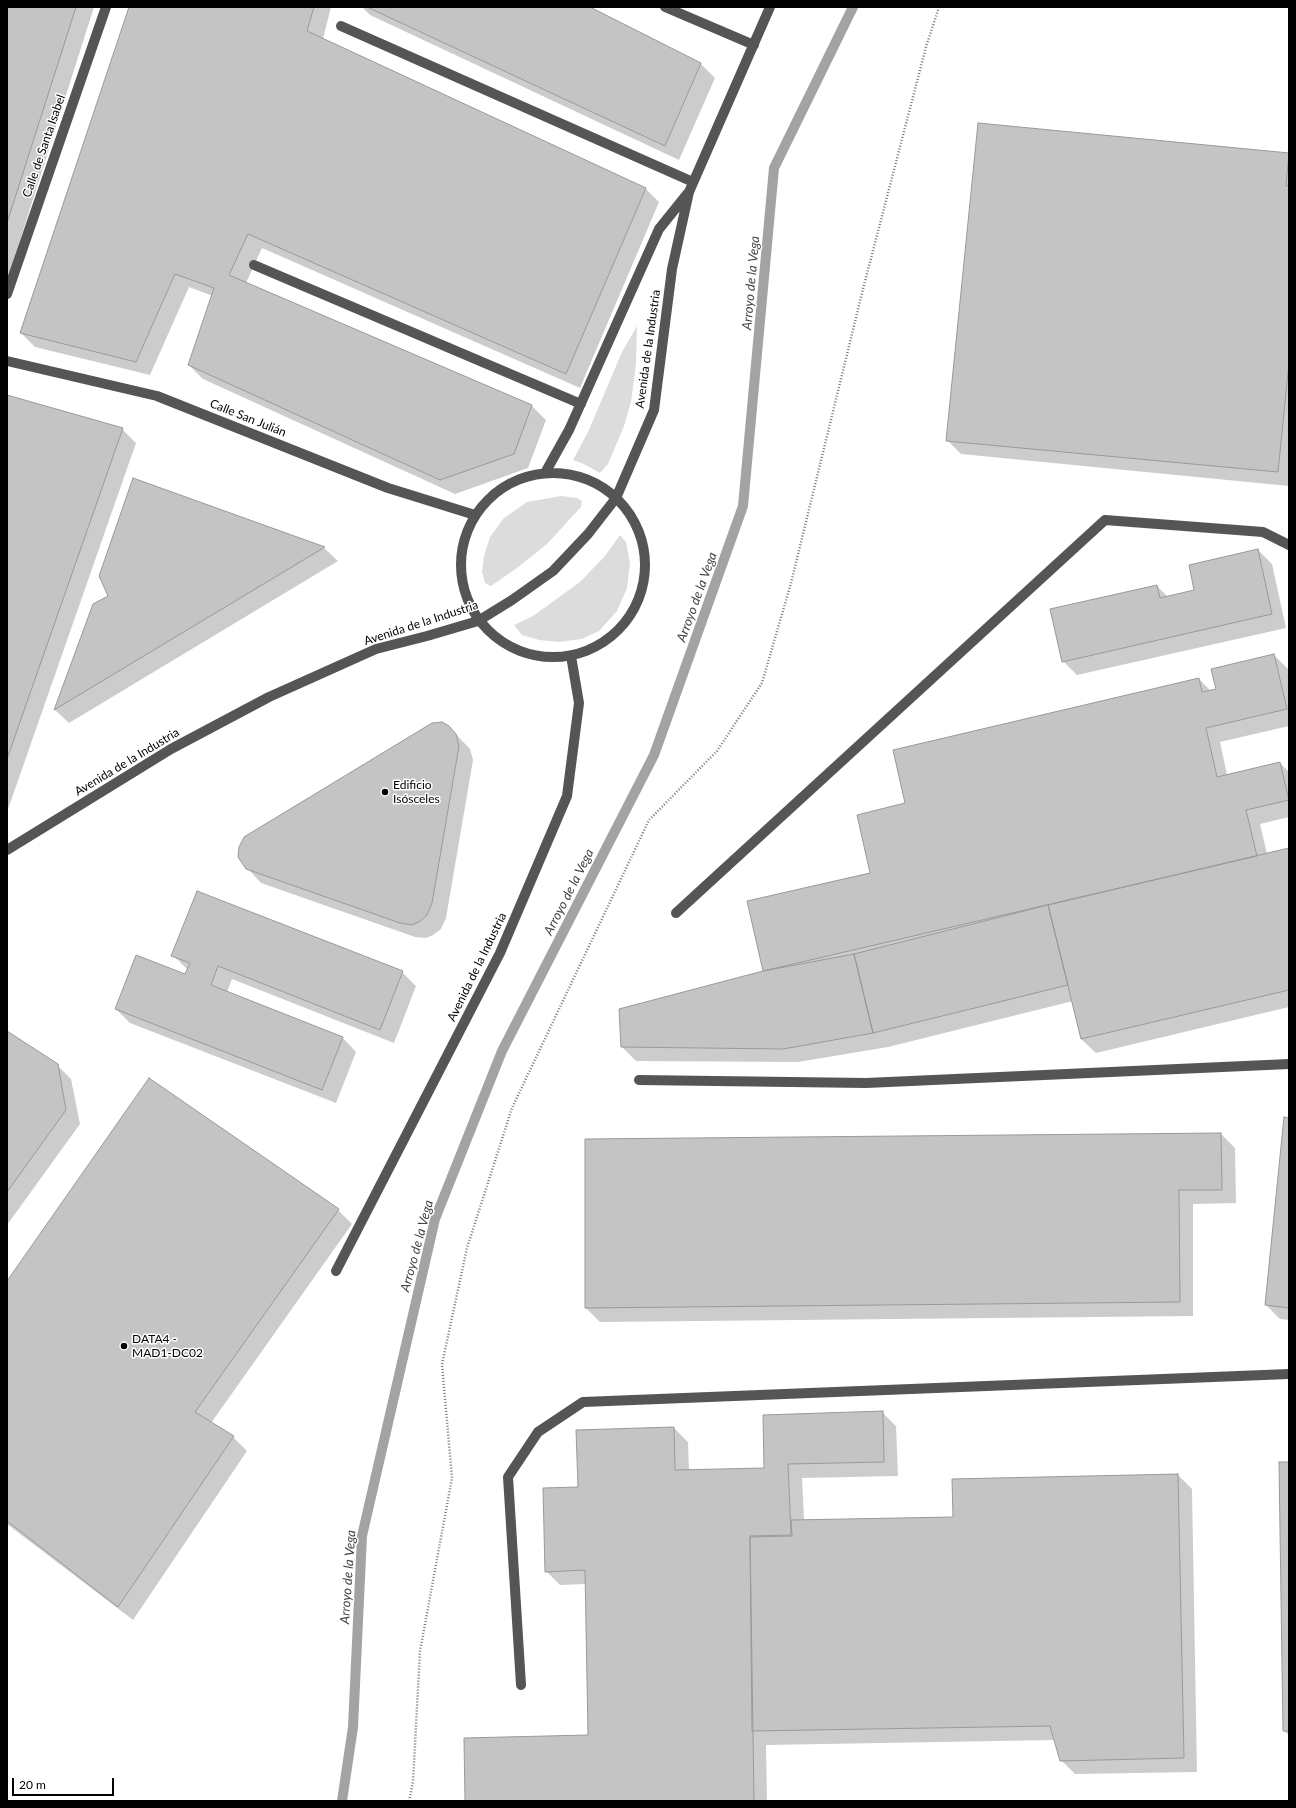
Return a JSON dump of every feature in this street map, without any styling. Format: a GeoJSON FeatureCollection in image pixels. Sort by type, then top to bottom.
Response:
{"type":"FeatureCollection","features":[{"type":"Feature","properties":{"kind":"street","name":"Calle de Santa Isabel"},"geometry":{"type":"LineString","coordinates":[[7,294],[106,7]]}},
{"type":"Feature","properties":{"kind":"street"},"geometry":{"type":"LineString","coordinates":[[664,7],[754,45]]}},
{"type":"Feature","properties":{"kind":"street","name":"Avenida de la Industria"},"geometry":{"type":"LineString","coordinates":[[7,850],[171,749],[269,697],[376,649],[478,621],[512,600],[552,571],[588,534],[616,498],[654,410],[672,269],[691,187],[770,7]]}},
{"type":"Feature","properties":{"kind":"street"},"geometry":{"type":"LineString","coordinates":[[341,26],[691,187],[659,229],[569,430],[545,473]]}},
{"type":"Feature","properties":{"kind":"street"},"geometry":{"type":"LineString","coordinates":[[254,265],[581,404]]}},
{"type":"Feature","properties":{"kind":"street","name":"Calle San Julián"},"geometry":{"type":"LineString","coordinates":[[7,361],[157,396],[388,488],[475,515]]}},
{"type":"Feature","properties":{"kind":"street"},"geometry":{"type":"LineString","coordinates":[[545,473],[571,474],[595,483],[616,498],[634,521],[644,548],[645,577],[636,604],[621,628],[598,646],[571,656],[545,658],[519,652],[496,640],[478,621],[465,596],[460,568],[463,540],[475,515],[494,494],[518,480],[545,473]]}},
{"type":"Feature","properties":{"kind":"street"},"geometry":{"type":"LineString","coordinates":[[676,913],[1105,520],[1264,532],[1289,545]]}},
{"type":"Feature","properties":{"kind":"street","name":"Avenida de la Industria"},"geometry":{"type":"LineString","coordinates":[[336,1271],[500,953],[567,796],[579,703],[571,656]]}},
{"type":"Feature","properties":{"kind":"street"},"geometry":{"type":"LineString","coordinates":[[639,1080],[866,1083],[1289,1064]]}},
{"type":"Feature","properties":{"kind":"street"},"geometry":{"type":"LineString","coordinates":[[521,1685],[508,1477],[538,1432],[583,1402],[1289,1374]]}},
{"type":"Feature","properties":{"kind":"path"},"geometry":{"type":"LineString","coordinates":[[409,1801],[413,1782],[420,1651],[452,1478],[442,1364],[466,1248],[512,1108],[649,820],[717,751],[762,683],[791,583],[863,289],[926,47],[939,7]]}},
{"type":"Feature","properties":{"kind":"shaded area"},"geometry":{"type":"Polygon","coordinates":[[[637,326],[636,364],[631,402],[624,426],[608,464],[600,473],[573,460],[588,432],[622,352],[637,326]]]}},
{"type":"Feature","properties":{"kind":"shaded area"},"geometry":{"type":"Polygon","coordinates":[[[561,496],[577,498],[582,501],[581,507],[547,544],[517,568],[491,586],[485,583],[482,572],[484,556],[490,537],[504,518],[527,502],[561,496]]]}},
{"type":"Feature","properties":{"kind":"shaded area"},"geometry":{"type":"Polygon","coordinates":[[[620,535],[626,542],[630,563],[627,588],[617,611],[599,631],[582,639],[559,642],[539,640],[522,635],[514,625],[533,616],[580,582],[605,556],[620,535]]]}},
{"type":"Feature","properties":{"kind":"building"},"geometry":{"type":"Polygon","coordinates":[[[7,7],[76,7],[7,223],[7,7]]]}},
{"type":"Feature","properties":{"kind":"building"},"geometry":{"type":"Polygon","coordinates":[[[129,7],[314,7],[307,31],[646,188],[566,374],[248,234],[229,275],[532,405],[514,454],[440,480],[188,365],[214,288],[175,274],[136,362],[20,333],[129,7]]]}},
{"type":"Feature","properties":{"kind":"building"},"geometry":{"type":"Polygon","coordinates":[[[367,7],[590,7],[701,63],[665,146],[367,7]]]}},
{"type":"Feature","properties":{"kind":"building"},"geometry":{"type":"Polygon","coordinates":[[[978,123],[1289,153],[1286,186],[1289,186],[1289,363],[1278,472],[946,441],[978,123]]]}},
{"type":"Feature","properties":{"kind":"building"},"geometry":{"type":"Polygon","coordinates":[[[7,395],[123,428],[7,759],[7,395]]]}},
{"type":"Feature","properties":{"kind":"building"},"geometry":{"type":"Polygon","coordinates":[[[133,478],[325,547],[54,710],[93,604],[108,596],[99,576],[133,478]]]}},
{"type":"Feature","properties":{"kind":"building"},"geometry":{"type":"Polygon","coordinates":[[[1258,549],[1272,614],[1062,662],[1050,609],[1157,585],[1160,598],[1194,590],[1189,565],[1258,549]]]}},
{"type":"Feature","properties":{"kind":"building"},"geometry":{"type":"Polygon","coordinates":[[[1274,654],[1287,709],[1206,728],[1217,777],[1280,762],[1289,800],[1246,810],[1257,856],[763,971],[747,901],[870,873],[857,815],[905,803],[893,750],[1199,678],[1202,692],[1216,689],[1211,669],[1274,654]]]}},
{"type":"Feature","properties":{"kind":"building","name":"Edificio Isósceles"},"geometry":{"type":"Polygon","coordinates":[[[442,722],[449,726],[456,734],[459,746],[432,903],[427,915],[419,922],[412,925],[400,923],[246,869],[238,857],[239,847],[244,837],[432,723],[442,722]]]}},
{"type":"Feature","properties":{"kind":"building"},"geometry":{"type":"Polygon","coordinates":[[[1289,848],[1289,990],[1081,1039],[1048,905],[1289,848]]]}},
{"type":"Feature","properties":{"kind":"building"},"geometry":{"type":"Polygon","coordinates":[[[197,891],[403,971],[380,1030],[218,966],[211,985],[343,1037],[322,1090],[115,1009],[136,955],[185,974],[190,963],[171,956],[197,891]]]}},
{"type":"Feature","properties":{"kind":"building"},"geometry":{"type":"Polygon","coordinates":[[[1048,905],[1068,985],[873,1033],[854,954],[1048,905]]]}},
{"type":"Feature","properties":{"kind":"building"},"geometry":{"type":"Polygon","coordinates":[[[854,954],[873,1033],[783,1049],[621,1047],[619,1009],[763,971],[854,954]]]}},
{"type":"Feature","properties":{"kind":"building"},"geometry":{"type":"Polygon","coordinates":[[[7,1031],[58,1064],[66,1110],[7,1192],[7,1031]]]}},
{"type":"Feature","properties":{"kind":"building","name":"DATA4 - MAD1-DC02"},"geometry":{"type":"Polygon","coordinates":[[[149,1078],[339,1209],[195,1412],[234,1436],[118,1607],[7,1521],[7,1281],[149,1078]]]}},
{"type":"Feature","properties":{"kind":"building"},"geometry":{"type":"Polygon","coordinates":[[[1284,1117],[1289,1118],[1289,1308],[1265,1305],[1284,1117]]]}},
{"type":"Feature","properties":{"kind":"building"},"geometry":{"type":"Polygon","coordinates":[[[1221,1133],[1222,1190],[1179,1190],[1180,1302],[585,1308],[585,1139],[1221,1133]]]}},
{"type":"Feature","properties":{"kind":"building"},"geometry":{"type":"Polygon","coordinates":[[[883,1411],[884,1462],[788,1464],[791,1535],[750,1536],[754,1801],[465,1801],[464,1738],[588,1735],[585,1570],[545,1572],[543,1488],[578,1487],[576,1430],[674,1427],[675,1470],[764,1468],[763,1415],[883,1411]]]}},
{"type":"Feature","properties":{"kind":"building"},"geometry":{"type":"Polygon","coordinates":[[[1279,1462],[1289,1462],[1289,1731],[1283,1731],[1279,1462]]]}},
{"type":"Feature","properties":{"kind":"building"},"geometry":{"type":"Polygon","coordinates":[[[1178,1474],[1184,1758],[1060,1761],[1050,1726],[752,1731],[750,1537],[792,1536],[791,1520],[953,1517],[952,1479],[1178,1474]]]}},
{"type":"Feature","properties":{"kind":"waterway","name":"Arroyo de la Vega"},"geometry":{"type":"LineString","coordinates":[[342,1801],[353,1727],[362,1536],[435,1219],[502,1051],[654,755],[743,506],[774,168],[853,7]]}},
{"type":"Feature","properties":{"kind":"place","name":"Edificio Isósceles"},"geometry":{"type":"Point","coordinates":[385,792]}},
{"type":"Feature","properties":{"kind":"place","name":"DATA4 - MAD1-DC02"},"geometry":{"type":"Point","coordinates":[124,1346]}}]}
